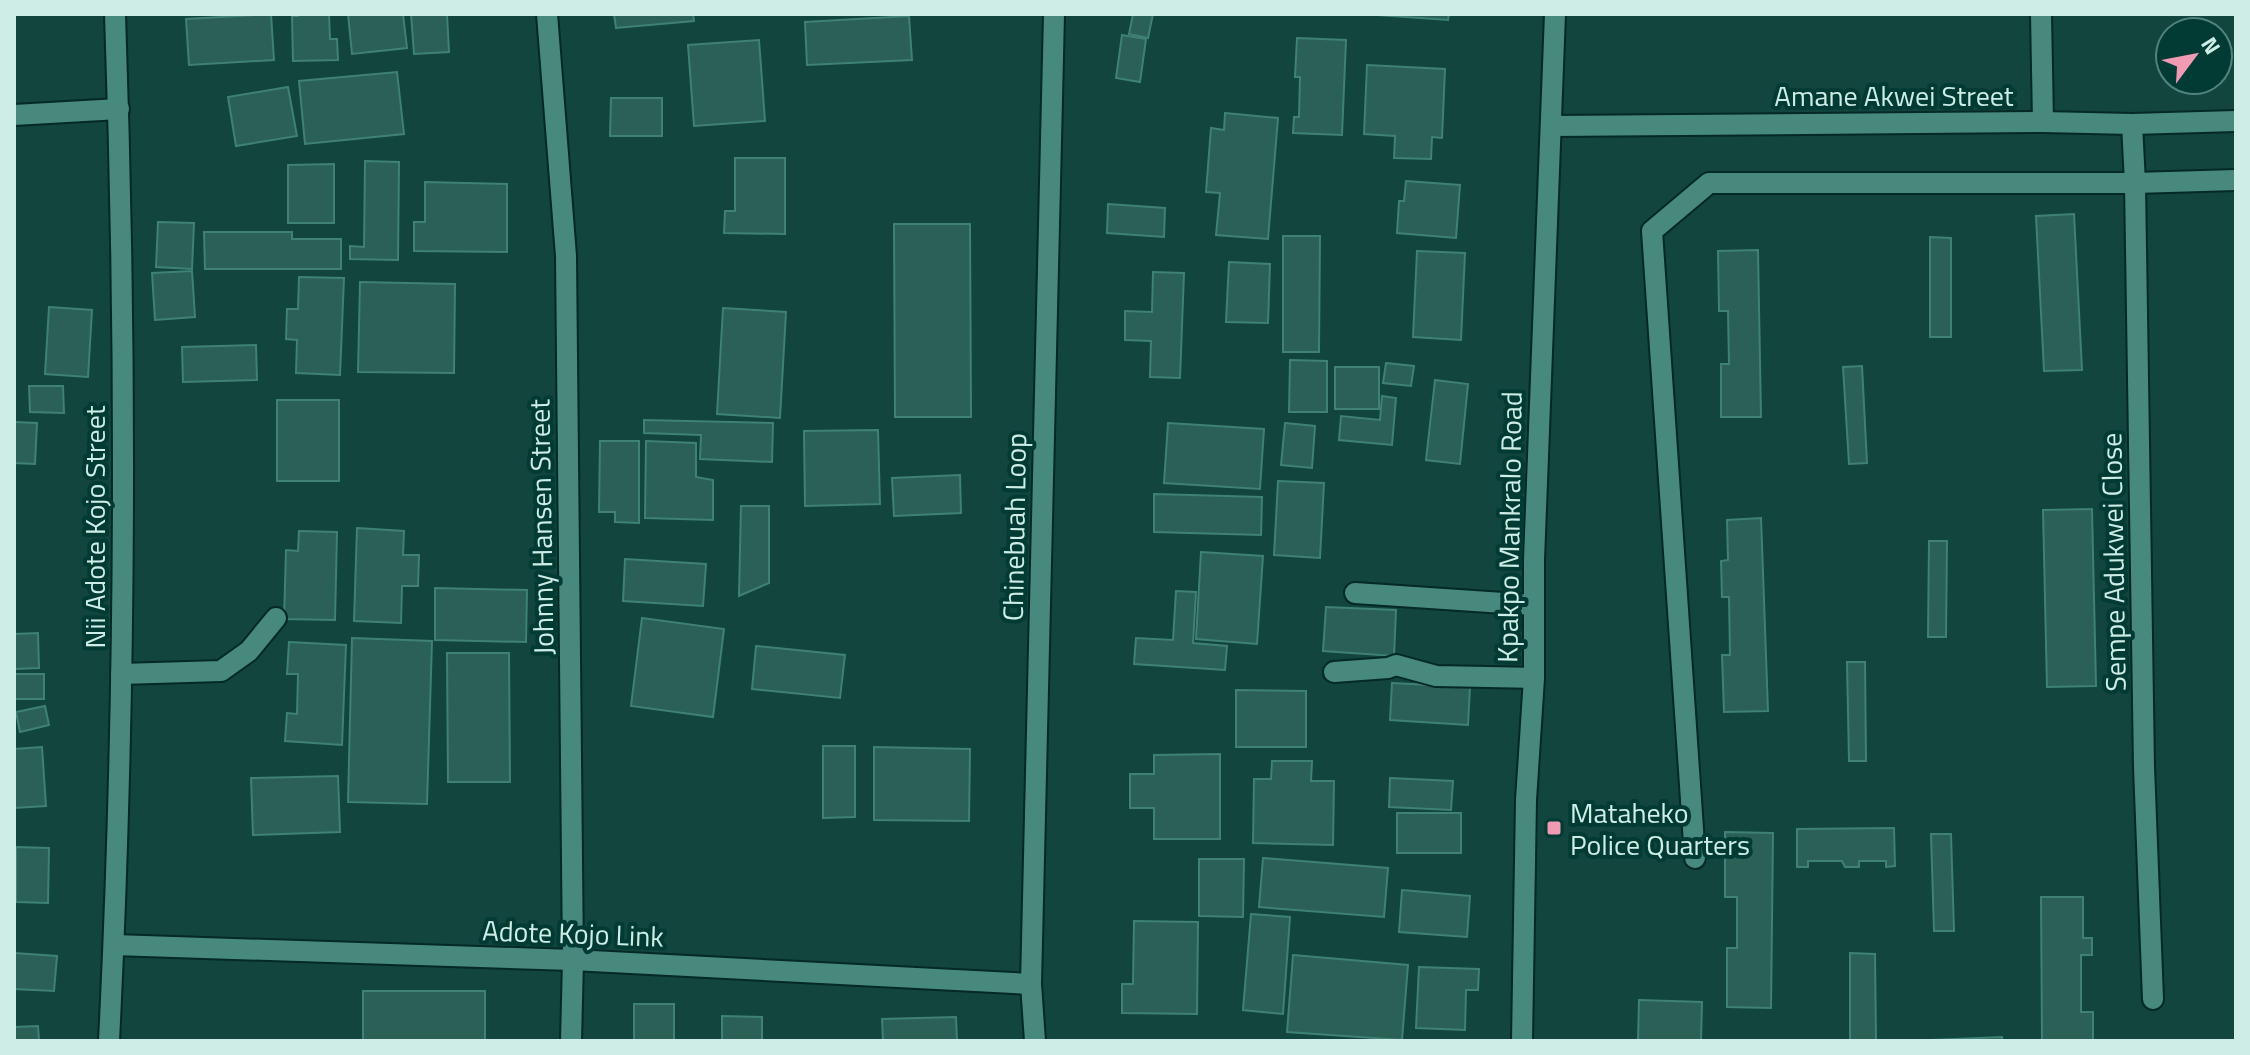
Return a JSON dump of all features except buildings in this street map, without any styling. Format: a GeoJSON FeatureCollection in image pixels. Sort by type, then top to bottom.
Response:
{"type":"FeatureCollection","features":[{"type":"Feature","properties":{"kind":"street","name":"Nii Adote Kojo Street"},"geometry":{"type":"LineString","coordinates":[[109,1041],[121,674],[123,400],[115,14]]}},
{"type":"Feature","properties":{"kind":"street","name":"Johnny Hansen Street"},"geometry":{"type":"LineString","coordinates":[[547,14],[566,256],[573,960],[571,1041]]}},
{"type":"Feature","properties":{"kind":"street","name":"Chinebuah Loop"},"geometry":{"type":"LineString","coordinates":[[1035,1041],[1031,984],[1054,14]]}},
{"type":"Feature","properties":{"kind":"street","name":"Kpakpo Mankralo Road"},"geometry":{"type":"LineString","coordinates":[[1522,1041],[1526,800],[1534,678],[1544,255],[1555,14]]}},
{"type":"Feature","properties":{"kind":"street"},"geometry":{"type":"LineString","coordinates":[[2041,14],[2043,122]]}},
{"type":"Feature","properties":{"kind":"street"},"geometry":{"type":"LineString","coordinates":[[14,115],[119,109]]}},
{"type":"Feature","properties":{"kind":"street","name":"Amane Akwei Street"},"geometry":{"type":"LineString","coordinates":[[1551,126],[2236,121]]}},
{"type":"Feature","properties":{"kind":"street","name":"Sempe Adukwei Close"},"geometry":{"type":"LineString","coordinates":[[2132,124],[2144,767],[2153,999]]}},
{"type":"Feature","properties":{"kind":"street"},"geometry":{"type":"LineString","coordinates":[[1695,858],[1652,231],[1709,183],[2135,183],[2236,180]]}},
{"type":"Feature","properties":{"kind":"street"},"geometry":{"type":"LineString","coordinates":[[1355,593],[1534,605]]}},
{"type":"Feature","properties":{"kind":"street"},"geometry":{"type":"LineString","coordinates":[[121,674],[221,671],[249,651],[276,618]]}},
{"type":"Feature","properties":{"kind":"street"},"geometry":{"type":"LineString","coordinates":[[1334,672],[1396,665],[1436,676],[1534,678]]}},
{"type":"Feature","properties":{"kind":"street","name":"Adote Kojo Link"},"geometry":{"type":"LineString","coordinates":[[114,945],[573,960],[1031,984]]}},
{"type":"Feature","properties":{"kind":"place","name":"Mataheko Police Quarters"},"geometry":{"type":"Point","coordinates":[1554,828]}}]}
